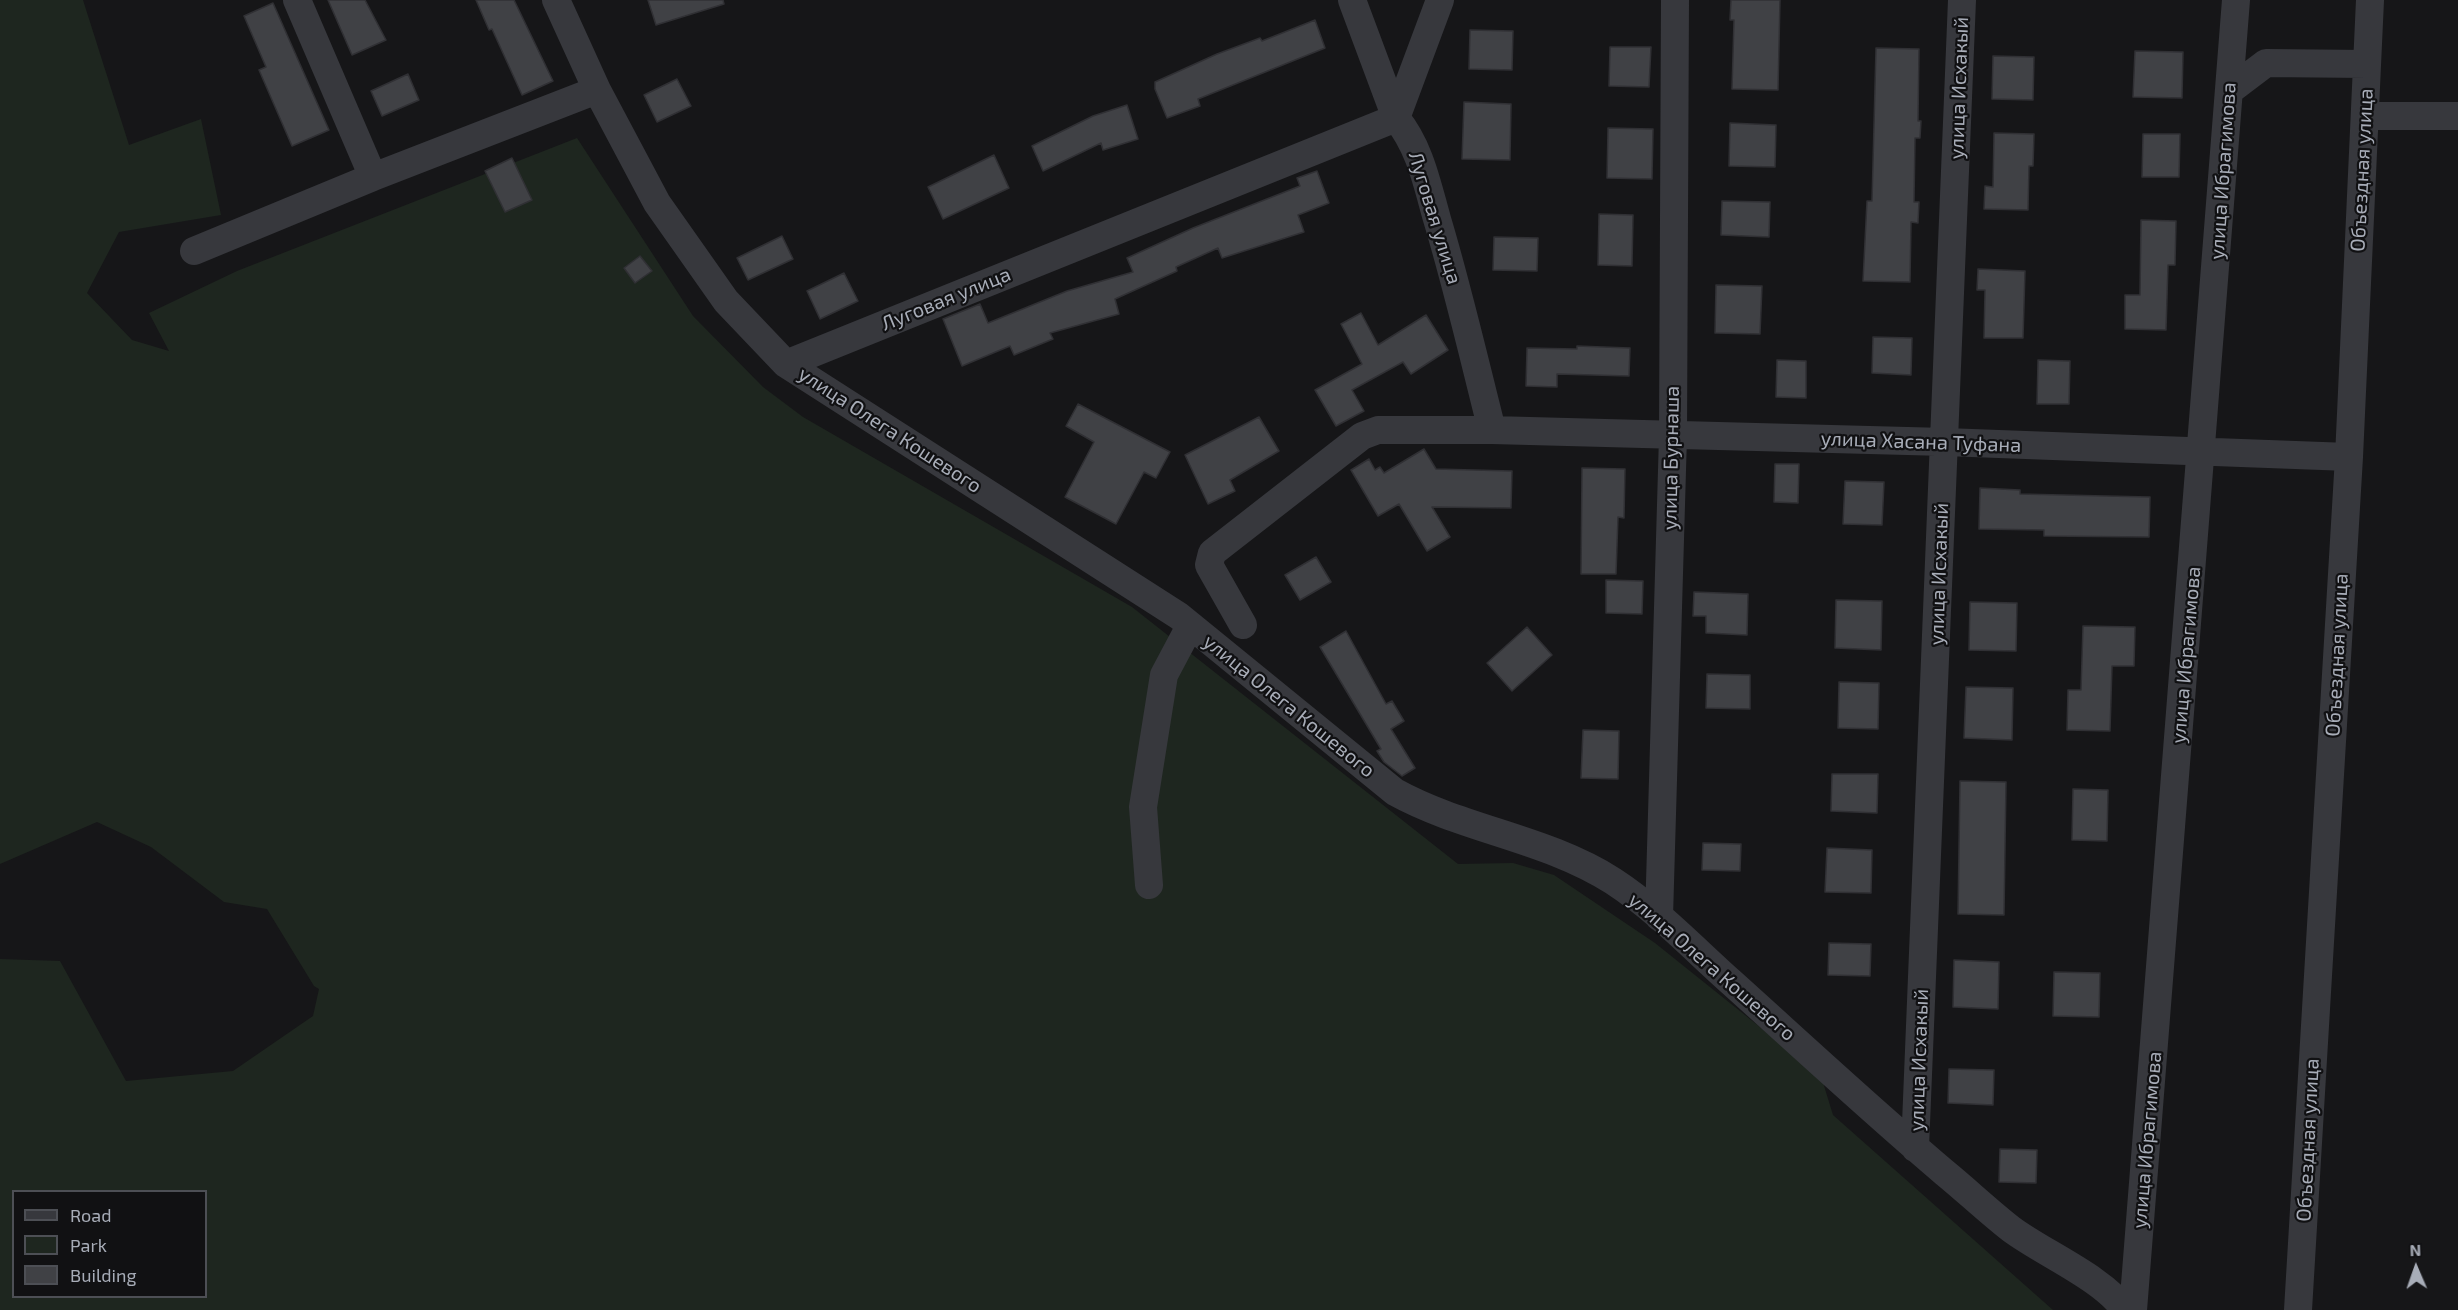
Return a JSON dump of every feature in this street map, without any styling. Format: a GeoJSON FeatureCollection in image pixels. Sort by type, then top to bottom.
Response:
{"type":"FeatureCollection","features":[{"type":"Feature","properties":{"kind":"street"},"geometry":{"type":"LineString","coordinates":[[297,0],[373,177]]}},
{"type":"Feature","properties":{"kind":"street","name":"улица Олега Кошевого"},"geometry":{"type":"LineString","coordinates":[[556,0],[597,90],[657,202],[726,301],[786,364],[1190,626],[1395,792],[1427,810],[1515,837],[1560,854],[1613,881],[1659,917],[1915,1148],[2011,1229],[2103,1288],[2118,1300],[2125,1310]]}},
{"type":"Feature","properties":{"kind":"street"},"geometry":{"type":"LineString","coordinates":[[1352,0],[1396,118]]}},
{"type":"Feature","properties":{"kind":"street"},"geometry":{"type":"LineString","coordinates":[[1396,118],[1440,0]]}},
{"type":"Feature","properties":{"kind":"street","name":"улица Бурнаша"},"geometry":{"type":"LineString","coordinates":[[1659,917],[1673,436],[1675,0]]}},
{"type":"Feature","properties":{"kind":"street","name":"улица Исхакый"},"geometry":{"type":"LineString","coordinates":[[1915,1148],[1962,0]]}},
{"type":"Feature","properties":{"kind":"street","name":"улица Ибрагимова"},"geometry":{"type":"LineString","coordinates":[[2133,1310],[2236,0]]}},
{"type":"Feature","properties":{"kind":"street","name":"Объездная улица"},"geometry":{"type":"LineString","coordinates":[[2298,1310],[2349,457],[2370,0]]}},
{"type":"Feature","properties":{"kind":"street"},"geometry":{"type":"LineString","coordinates":[[2229,91],[2266,63],[2367,64]]}},
{"type":"Feature","properties":{"kind":"street"},"geometry":{"type":"LineString","coordinates":[[194,252],[373,177],[597,90]]}},
{"type":"Feature","properties":{"kind":"street"},"geometry":{"type":"LineString","coordinates":[[2365,116],[2458,117]]}},
{"type":"Feature","properties":{"kind":"street","name":"Луговая улица"},"geometry":{"type":"LineString","coordinates":[[786,364],[1396,118],[1410,135],[1421,165],[1448,256],[1492,430]]}},
{"type":"Feature","properties":{"kind":"street"},"geometry":{"type":"LineString","coordinates":[[1244,625],[1209,565],[1212,554],[1228,538],[1362,436],[1378,430],[1395,429],[1492,430]]}},
{"type":"Feature","properties":{"kind":"street","name":"улица Хасана Туфана"},"geometry":{"type":"LineString","coordinates":[[1492,430],[1945,442],[2349,457]]}},
{"type":"Feature","properties":{"kind":"street"},"geometry":{"type":"LineString","coordinates":[[1149,885],[1143,807],[1162,686],[1164,675],[1190,626]]}},
{"type":"Feature","properties":{"kind":"green space"},"geometry":{"type":"Polygon","coordinates":[[[0,0],[83,0],[129,145],[201,119],[221,215],[119,232],[87,293],[132,340],[169,351],[149,313],[237,271],[577,138],[693,316],[763,387],[803,417],[1132,607],[1458,864],[1513,863],[1554,875],[1655,943],[1821,1076],[1833,1115],[2053,1310],[0,1310],[0,959],[60,961],[126,1081],[233,1071],[313,1016],[319,989],[314,986],[267,909],[224,902],[151,847],[97,822],[0,864],[0,0]]]}},
{"type":"Feature","properties":{"kind":"building"},"geometry":{"type":"Polygon","coordinates":[[[328,0],[365,0],[386,40],[352,55],[328,0]]]}},
{"type":"Feature","properties":{"kind":"building"},"geometry":{"type":"Polygon","coordinates":[[[476,0],[514,0],[553,81],[522,95],[476,0]]]}},
{"type":"Feature","properties":{"kind":"building"},"geometry":{"type":"Polygon","coordinates":[[[648,0],[723,0],[724,4],[656,25],[648,0]]]}},
{"type":"Feature","properties":{"kind":"building"},"geometry":{"type":"Polygon","coordinates":[[[1731,0],[1780,0],[1778,90],[1732,89],[1734,20],[1730,20],[1731,0]]]}},
{"type":"Feature","properties":{"kind":"building"},"geometry":{"type":"Polygon","coordinates":[[[273,3],[329,130],[292,146],[259,70],[266,67],[244,16],[273,3]]]}},
{"type":"Feature","properties":{"kind":"building"},"geometry":{"type":"Polygon","coordinates":[[[1315,20],[1325,48],[1198,99],[1200,106],[1167,118],[1155,89],[1155,82],[1217,54],[1260,38],[1262,41],[1315,20]]]}},
{"type":"Feature","properties":{"kind":"building"},"geometry":{"type":"Polygon","coordinates":[[[1470,30],[1513,31],[1512,70],[1469,69],[1470,30]]]}},
{"type":"Feature","properties":{"kind":"building"},"geometry":{"type":"Polygon","coordinates":[[[1610,47],[1651,47],[1649,87],[1609,86],[1610,47]]]}},
{"type":"Feature","properties":{"kind":"building"},"geometry":{"type":"Polygon","coordinates":[[[1876,48],[1919,49],[1918,121],[1921,121],[1920,138],[1915,138],[1914,202],[1919,202],[1918,223],[1911,222],[1910,282],[1863,281],[1867,201],[1872,201],[1876,48]]]}},
{"type":"Feature","properties":{"kind":"building"},"geometry":{"type":"Polygon","coordinates":[[[2135,51],[2183,52],[2182,98],[2133,97],[2135,51]]]}},
{"type":"Feature","properties":{"kind":"building"},"geometry":{"type":"Polygon","coordinates":[[[1993,56],[2034,57],[2033,100],[1992,99],[1993,56]]]}},
{"type":"Feature","properties":{"kind":"building"},"geometry":{"type":"Polygon","coordinates":[[[408,74],[419,100],[382,116],[371,91],[408,74]]]}},
{"type":"Feature","properties":{"kind":"building"},"geometry":{"type":"Polygon","coordinates":[[[677,79],[691,106],[657,122],[644,95],[677,79]]]}},
{"type":"Feature","properties":{"kind":"building"},"geometry":{"type":"Polygon","coordinates":[[[1464,102],[1511,104],[1510,160],[1462,159],[1464,102]]]}},
{"type":"Feature","properties":{"kind":"building"},"geometry":{"type":"Polygon","coordinates":[[[1127,105],[1138,139],[1103,150],[1101,143],[1043,171],[1032,146],[1093,116],[1127,105]]]}},
{"type":"Feature","properties":{"kind":"building"},"geometry":{"type":"Polygon","coordinates":[[[1730,123],[1776,125],[1775,167],[1729,166],[1730,123]]]}},
{"type":"Feature","properties":{"kind":"building"},"geometry":{"type":"Polygon","coordinates":[[[1608,128],[1653,129],[1652,179],[1607,178],[1608,128]]]}},
{"type":"Feature","properties":{"kind":"building"},"geometry":{"type":"Polygon","coordinates":[[[1994,133],[2034,134],[2033,166],[2029,166],[2028,210],[1984,209],[1985,186],[1993,187],[1994,133]]]}},
{"type":"Feature","properties":{"kind":"building"},"geometry":{"type":"Polygon","coordinates":[[[2143,134],[2180,134],[2179,177],[2142,177],[2143,134]]]}},
{"type":"Feature","properties":{"kind":"building"},"geometry":{"type":"Polygon","coordinates":[[[994,155],[1009,188],[943,219],[928,187],[994,155]]]}},
{"type":"Feature","properties":{"kind":"building"},"geometry":{"type":"Polygon","coordinates":[[[512,158],[532,200],[505,212],[485,171],[512,158]]]}},
{"type":"Feature","properties":{"kind":"building"},"geometry":{"type":"Polygon","coordinates":[[[1317,171],[1329,203],[1298,215],[1304,232],[1222,258],[1218,248],[1176,267],[1177,271],[1115,299],[1119,314],[1050,333],[1053,339],[1014,355],[1010,346],[962,366],[943,319],[980,304],[988,323],[1067,291],[1133,272],[1127,258],[1193,228],[1300,186],[1297,178],[1317,171]]]}},
{"type":"Feature","properties":{"kind":"building"},"geometry":{"type":"Polygon","coordinates":[[[1722,201],[1770,202],[1769,237],[1721,235],[1722,201]]]}},
{"type":"Feature","properties":{"kind":"building"},"geometry":{"type":"Polygon","coordinates":[[[1599,214],[1633,215],[1632,266],[1598,265],[1599,214]]]}},
{"type":"Feature","properties":{"kind":"building"},"geometry":{"type":"Polygon","coordinates":[[[2141,220],[2176,221],[2175,265],[2168,265],[2166,330],[2125,329],[2125,295],[2140,295],[2141,220]]]}},
{"type":"Feature","properties":{"kind":"building"},"geometry":{"type":"Polygon","coordinates":[[[782,236],[793,259],[748,280],[737,258],[782,236]]]}},
{"type":"Feature","properties":{"kind":"building"},"geometry":{"type":"Polygon","coordinates":[[[1494,237],[1538,238],[1537,271],[1493,270],[1494,237]]]}},
{"type":"Feature","properties":{"kind":"building"},"geometry":{"type":"Polygon","coordinates":[[[640,256],[652,271],[635,283],[624,268],[640,256]]]}},
{"type":"Feature","properties":{"kind":"building"},"geometry":{"type":"Polygon","coordinates":[[[1978,269],[2025,271],[2023,338],[1984,338],[1985,290],[1977,290],[1978,269]]]}},
{"type":"Feature","properties":{"kind":"building"},"geometry":{"type":"Polygon","coordinates":[[[844,273],[858,301],[820,319],[807,291],[844,273]]]}},
{"type":"Feature","properties":{"kind":"building"},"geometry":{"type":"Polygon","coordinates":[[[1716,285],[1762,286],[1760,334],[1715,333],[1716,285]]]}},
{"type":"Feature","properties":{"kind":"building"},"geometry":{"type":"Polygon","coordinates":[[[1361,313],[1378,345],[1426,315],[1448,350],[1411,374],[1403,362],[1352,390],[1364,411],[1336,426],[1315,390],[1362,364],[1341,324],[1361,313]]]}},
{"type":"Feature","properties":{"kind":"building"},"geometry":{"type":"Polygon","coordinates":[[[1873,337],[1912,338],[1911,375],[1872,373],[1873,337]]]}},
{"type":"Feature","properties":{"kind":"building"},"geometry":{"type":"Polygon","coordinates":[[[1577,346],[1630,348],[1629,376],[1557,374],[1557,387],[1526,386],[1527,348],[1577,349],[1577,346]]]}},
{"type":"Feature","properties":{"kind":"building"},"geometry":{"type":"Polygon","coordinates":[[[1777,360],[1806,361],[1806,398],[1776,397],[1777,360]]]}},
{"type":"Feature","properties":{"kind":"building"},"geometry":{"type":"Polygon","coordinates":[[[2038,360],[2070,361],[2069,404],[2037,404],[2038,360]]]}},
{"type":"Feature","properties":{"kind":"building"},"geometry":{"type":"Polygon","coordinates":[[[1078,404],[1170,452],[1156,478],[1144,472],[1116,524],[1065,497],[1094,442],[1066,426],[1078,404]]]}},
{"type":"Feature","properties":{"kind":"building"},"geometry":{"type":"Polygon","coordinates":[[[1259,417],[1279,451],[1230,480],[1235,491],[1208,504],[1185,455],[1259,417]]]}},
{"type":"Feature","properties":{"kind":"building"},"geometry":{"type":"Polygon","coordinates":[[[1424,449],[1436,469],[1512,471],[1511,508],[1432,507],[1450,537],[1427,551],[1399,504],[1378,516],[1351,470],[1369,459],[1375,470],[1380,467],[1384,473],[1424,449]]]}},
{"type":"Feature","properties":{"kind":"building"},"geometry":{"type":"Polygon","coordinates":[[[1775,464],[1799,464],[1798,503],[1774,502],[1775,464]]]}},
{"type":"Feature","properties":{"kind":"building"},"geometry":{"type":"Polygon","coordinates":[[[1582,468],[1625,469],[1624,518],[1618,517],[1616,574],[1581,574],[1582,468]]]}},
{"type":"Feature","properties":{"kind":"building"},"geometry":{"type":"Polygon","coordinates":[[[1845,481],[1884,482],[1882,525],[1843,524],[1845,481]]]}},
{"type":"Feature","properties":{"kind":"building"},"geometry":{"type":"Polygon","coordinates":[[[1980,488],[2020,490],[2020,494],[2150,497],[2149,537],[2044,536],[2044,530],[1979,529],[1980,488]]]}},
{"type":"Feature","properties":{"kind":"building"},"geometry":{"type":"Polygon","coordinates":[[[1316,557],[1331,582],[1300,600],[1285,575],[1316,557]]]}},
{"type":"Feature","properties":{"kind":"building"},"geometry":{"type":"Polygon","coordinates":[[[1606,580],[1643,581],[1642,614],[1606,613],[1606,580]]]}},
{"type":"Feature","properties":{"kind":"building"},"geometry":{"type":"Polygon","coordinates":[[[1694,592],[1748,594],[1747,635],[1706,633],[1706,616],[1693,616],[1694,592]]]}},
{"type":"Feature","properties":{"kind":"building"},"geometry":{"type":"Polygon","coordinates":[[[1836,600],[1882,601],[1881,650],[1835,648],[1836,600]]]}},
{"type":"Feature","properties":{"kind":"building"},"geometry":{"type":"Polygon","coordinates":[[[1970,602],[2017,603],[2016,651],[1969,650],[1970,602]]]}},
{"type":"Feature","properties":{"kind":"building"},"geometry":{"type":"Polygon","coordinates":[[[2083,626],[2135,627],[2134,666],[2112,666],[2110,731],[2067,730],[2068,690],[2081,690],[2083,626]]]}},
{"type":"Feature","properties":{"kind":"building"},"geometry":{"type":"Polygon","coordinates":[[[1527,627],[1552,655],[1512,691],[1487,663],[1527,627]]]}},
{"type":"Feature","properties":{"kind":"building"},"geometry":{"type":"Polygon","coordinates":[[[1346,631],[1386,704],[1392,701],[1404,721],[1391,729],[1415,768],[1402,776],[1384,762],[1377,751],[1381,749],[1320,647],[1346,631]]]}},
{"type":"Feature","properties":{"kind":"building"},"geometry":{"type":"Polygon","coordinates":[[[1707,674],[1750,675],[1750,709],[1706,708],[1707,674]]]}},
{"type":"Feature","properties":{"kind":"building"},"geometry":{"type":"Polygon","coordinates":[[[1839,682],[1879,683],[1878,729],[1838,728],[1839,682]]]}},
{"type":"Feature","properties":{"kind":"building"},"geometry":{"type":"Polygon","coordinates":[[[1966,687],[2013,688],[2012,740],[1964,738],[1966,687]]]}},
{"type":"Feature","properties":{"kind":"building"},"geometry":{"type":"Polygon","coordinates":[[[1583,730],[1619,731],[1618,779],[1581,778],[1583,730]]]}},
{"type":"Feature","properties":{"kind":"building"},"geometry":{"type":"Polygon","coordinates":[[[1832,774],[1878,774],[1877,813],[1831,811],[1832,774]]]}},
{"type":"Feature","properties":{"kind":"building"},"geometry":{"type":"Polygon","coordinates":[[[1960,781],[2006,782],[2004,915],[1958,914],[1960,781]]]}},
{"type":"Feature","properties":{"kind":"building"},"geometry":{"type":"Polygon","coordinates":[[[2073,789],[2108,790],[2107,841],[2072,840],[2073,789]]]}},
{"type":"Feature","properties":{"kind":"building"},"geometry":{"type":"Polygon","coordinates":[[[1703,843],[1741,844],[1740,871],[1702,870],[1703,843]]]}},
{"type":"Feature","properties":{"kind":"building"},"geometry":{"type":"Polygon","coordinates":[[[1827,848],[1872,850],[1871,893],[1825,892],[1827,848]]]}},
{"type":"Feature","properties":{"kind":"building"},"geometry":{"type":"Polygon","coordinates":[[[1829,943],[1871,944],[1870,976],[1828,975],[1829,943]]]}},
{"type":"Feature","properties":{"kind":"building"},"geometry":{"type":"Polygon","coordinates":[[[1954,960],[1999,962],[1998,1009],[1953,1007],[1954,960]]]}},
{"type":"Feature","properties":{"kind":"building"},"geometry":{"type":"Polygon","coordinates":[[[2054,972],[2100,973],[2099,1017],[2053,1016],[2054,972]]]}},
{"type":"Feature","properties":{"kind":"building"},"geometry":{"type":"Polygon","coordinates":[[[1949,1069],[1994,1070],[1993,1105],[1948,1103],[1949,1069]]]}},
{"type":"Feature","properties":{"kind":"building"},"geometry":{"type":"Polygon","coordinates":[[[2000,1149],[2037,1150],[2036,1183],[1999,1182],[2000,1149]]]}}]}
